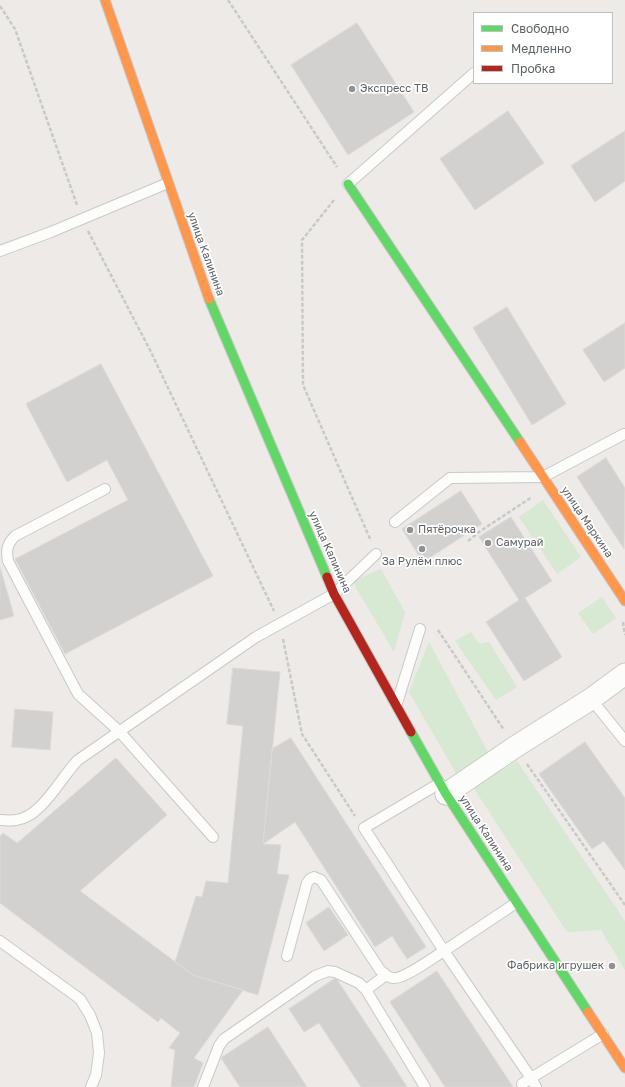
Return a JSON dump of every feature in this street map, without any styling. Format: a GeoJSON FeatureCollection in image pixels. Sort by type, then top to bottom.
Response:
{"type":"FeatureCollection","features":[{"type":"Feature","properties":{"kind":"main road","name":"улица Калинина"},"geometry":{"type":"LineString","coordinates":[[105,0],[204,287],[334,594],[443,788],[516,903],[625,1068]]}},
{"type":"Feature","properties":{"kind":"main road","name":"улица Маркина"},"geometry":{"type":"LineString","coordinates":[[348,184],[625,600]]}},
{"type":"Feature","properties":{"kind":"street"},"geometry":{"type":"LineString","coordinates":[[443,788],[515,747],[591,700],[625,674]]}},
{"type":"Feature","properties":{"kind":"lane"},"geometry":{"type":"LineString","coordinates":[[348,184],[473,74]]}},
{"type":"Feature","properties":{"kind":"lane"},"geometry":{"type":"LineString","coordinates":[[0,251],[52,232],[168,183]]}},
{"type":"Feature","properties":{"kind":"lane"},"geometry":{"type":"LineString","coordinates":[[395,522],[450,478],[543,477],[625,434]]}},
{"type":"Feature","properties":{"kind":"lane"},"geometry":{"type":"LineString","coordinates":[[105,489],[15,536],[9,542],[6,551],[8,561],[78,694],[119,731],[213,837]]}},
{"type":"Feature","properties":{"kind":"lane"},"geometry":{"type":"LineString","coordinates":[[0,820],[16,820],[28,817],[44,803],[59,785],[68,770],[78,760],[256,637],[334,594],[376,554]]}},
{"type":"Feature","properties":{"kind":"lane"},"geometry":{"type":"LineString","coordinates":[[397,704],[420,629]]}},
{"type":"Feature","properties":{"kind":"lane"},"geometry":{"type":"LineString","coordinates":[[591,700],[625,741]]}},
{"type":"Feature","properties":{"kind":"lane"},"geometry":{"type":"LineString","coordinates":[[443,788],[364,828],[530,1083],[602,1034]]}},
{"type":"Feature","properties":{"kind":"lane"},"geometry":{"type":"LineString","coordinates":[[287,956],[307,883],[310,878],[314,877],[321,880],[380,970],[386,975],[394,978],[402,977],[516,903]]}},
{"type":"Feature","properties":{"kind":"lane"},"geometry":{"type":"LineString","coordinates":[[0,942],[80,999],[90,1015],[97,1033],[99,1053],[96,1075],[91,1087]]}},
{"type":"Feature","properties":{"kind":"lane"},"geometry":{"type":"LineString","coordinates":[[203,1087],[217,1050],[224,1039],[315,976],[328,971],[335,972],[359,983],[366,990],[425,1087]]}},
{"type":"Feature","properties":{"kind":"lane"},"geometry":{"type":"LineString","coordinates":[[366,990],[386,975]]}},
{"type":"Feature","properties":{"kind":"path"},"geometry":{"type":"LineString","coordinates":[[228,0],[348,184],[302,240],[303,384],[376,554]]}},
{"type":"Feature","properties":{"kind":"path"},"geometry":{"type":"LineString","coordinates":[[0,6],[15,29],[82,219],[150,352],[280,624],[302,734],[364,828]]}},
{"type":"Feature","properties":{"kind":"path"},"geometry":{"type":"LineString","coordinates":[[468,541],[479,532],[549,486]]}},
{"type":"Feature","properties":{"kind":"path"},"geometry":{"type":"LineString","coordinates":[[438,630],[515,747],[625,905]]}},
{"type":"Feature","properties":{"kind":"green space"},"geometry":{"type":"Polygon","coordinates":[[[543,500],[581,557],[557,574],[519,517],[543,500]]]}},
{"type":"Feature","properties":{"kind":"green space"},"geometry":{"type":"Polygon","coordinates":[[[381,569],[405,612],[394,652],[352,581],[381,569]]]}},
{"type":"Feature","properties":{"kind":"green space"},"geometry":{"type":"Polygon","coordinates":[[[602,597],[616,618],[593,634],[578,613],[602,597]]]}},
{"type":"Feature","properties":{"kind":"green space"},"geometry":{"type":"Polygon","coordinates":[[[471,632],[479,644],[489,642],[517,687],[496,700],[455,641],[471,632]]]}},
{"type":"Feature","properties":{"kind":"green space"},"geometry":{"type":"Polygon","coordinates":[[[429,642],[488,752],[456,773],[409,692],[429,642]]]}},
{"type":"Feature","properties":{"kind":"green space"},"geometry":{"type":"Polygon","coordinates":[[[517,761],[625,921],[625,970],[601,930],[567,932],[473,787],[517,761]]]}},
{"type":"Feature","properties":{"kind":"building","name":"Экспресс ТВ"},"geometry":{"type":"Polygon","coordinates":[[[357,23],[414,112],[348,155],[291,65],[357,23]]]}},
{"type":"Feature","properties":{"kind":"building"},"geometry":{"type":"Polygon","coordinates":[[[508,111],[544,163],[475,210],[440,159],[508,111]]]}},
{"type":"Feature","properties":{"kind":"building"},"geometry":{"type":"Polygon","coordinates":[[[625,131],[625,181],[595,202],[571,166],[625,131]]]}},
{"type":"Feature","properties":{"kind":"building"},"geometry":{"type":"Polygon","coordinates":[[[507,307],[566,404],[532,425],[473,328],[507,307]]]}},
{"type":"Feature","properties":{"kind":"building"},"geometry":{"type":"Polygon","coordinates":[[[625,323],[625,368],[604,382],[583,350],[625,323]]]}},
{"type":"Feature","properties":{"kind":"building"},"geometry":{"type":"Polygon","coordinates":[[[101,364],[213,576],[65,654],[15,559],[128,500],[107,460],[67,482],[26,404],[101,364]]]}},
{"type":"Feature","properties":{"kind":"building"},"geometry":{"type":"Polygon","coordinates":[[[606,458],[625,488],[624,549],[577,477],[606,458]]]}},
{"type":"Feature","properties":{"kind":"building"},"geometry":{"type":"Polygon","coordinates":[[[461,491],[482,524],[423,562],[402,529],[461,491]]]}},
{"type":"Feature","properties":{"kind":"building"},"geometry":{"type":"Polygon","coordinates":[[[511,517],[552,581],[525,598],[562,657],[524,681],[486,622],[519,600],[479,537],[511,517]]]}},
{"type":"Feature","properties":{"kind":"building"},"geometry":{"type":"Polygon","coordinates":[[[0,567],[14,616],[0,620],[0,567]]]}},
{"type":"Feature","properties":{"kind":"building"},"geometry":{"type":"Polygon","coordinates":[[[233,668],[280,672],[263,844],[281,845],[277,874],[289,875],[258,995],[193,975],[175,962],[196,896],[202,897],[206,881],[228,883],[243,726],[227,724],[233,668]]]}},
{"type":"Feature","properties":{"kind":"building"},"geometry":{"type":"Polygon","coordinates":[[[15,709],[53,712],[50,750],[12,747],[15,709]]]}},
{"type":"Feature","properties":{"kind":"building"},"geometry":{"type":"Polygon","coordinates":[[[291,738],[426,947],[407,959],[392,936],[375,947],[295,822],[263,844],[272,749],[291,738]]]}},
{"type":"Feature","properties":{"kind":"building"},"geometry":{"type":"Polygon","coordinates":[[[585,742],[625,798],[625,870],[604,841],[592,849],[539,774],[585,742]]]}},
{"type":"Feature","properties":{"kind":"building"},"geometry":{"type":"Polygon","coordinates":[[[116,758],[167,815],[80,891],[193,975],[243,990],[194,1058],[203,1063],[194,1087],[171,1087],[175,1050],[169,1048],[180,1033],[161,1018],[158,1022],[0,903],[0,836],[3,833],[17,843],[116,758]]]}},
{"type":"Feature","properties":{"kind":"building"},"geometry":{"type":"Polygon","coordinates":[[[329,907],[348,935],[324,951],[306,923],[329,907]]]}},
{"type":"Feature","properties":{"kind":"building"},"geometry":{"type":"Polygon","coordinates":[[[437,971],[513,1087],[445,1087],[390,1002],[437,971]]]}},
{"type":"Feature","properties":{"kind":"building"},"geometry":{"type":"Polygon","coordinates":[[[336,978],[407,1087],[361,1087],[319,1023],[304,1032],[289,1009],[336,978]]]}},
{"type":"Feature","properties":{"kind":"building"},"geometry":{"type":"Polygon","coordinates":[[[268,1027],[307,1087],[240,1087],[221,1058],[268,1027]]]}},
{"type":"Feature","properties":{"kind":"traffic: fast"},"geometry":{"type":"LineString","coordinates":[[348,184],[520,442]]}},
{"type":"Feature","properties":{"kind":"traffic: fast"},"geometry":{"type":"LineString","coordinates":[[209,299],[327,577]]}},
{"type":"Feature","properties":{"kind":"traffic: fast"},"geometry":{"type":"LineString","coordinates":[[411,732],[446,794],[588,1012]]}},
{"type":"Feature","properties":{"kind":"traffic: slow"},"geometry":{"type":"LineString","coordinates":[[105,0],[209,299]]}},
{"type":"Feature","properties":{"kind":"traffic: slow"},"geometry":{"type":"LineString","coordinates":[[520,442],[625,601]]}},
{"type":"Feature","properties":{"kind":"traffic: slow"},"geometry":{"type":"LineString","coordinates":[[588,1012],[625,1068]]}},
{"type":"Feature","properties":{"kind":"traffic: jam"},"geometry":{"type":"LineString","coordinates":[[327,577],[334,594],[411,732]]}},
{"type":"Feature","properties":{"kind":"place","name":"Экспресс ТВ"},"geometry":{"type":"Point","coordinates":[352,89]}},
{"type":"Feature","properties":{"kind":"place","name":"Пятёрочка"},"geometry":{"type":"Point","coordinates":[410,530]}},
{"type":"Feature","properties":{"kind":"place","name":"Самурай"},"geometry":{"type":"Point","coordinates":[488,543]}},
{"type":"Feature","properties":{"kind":"place","name":"За Рулём плюс"},"geometry":{"type":"Point","coordinates":[422,549]}},
{"type":"Feature","properties":{"kind":"place","name":"Фабрика игрушек"},"geometry":{"type":"Point","coordinates":[612,966]}}]}
